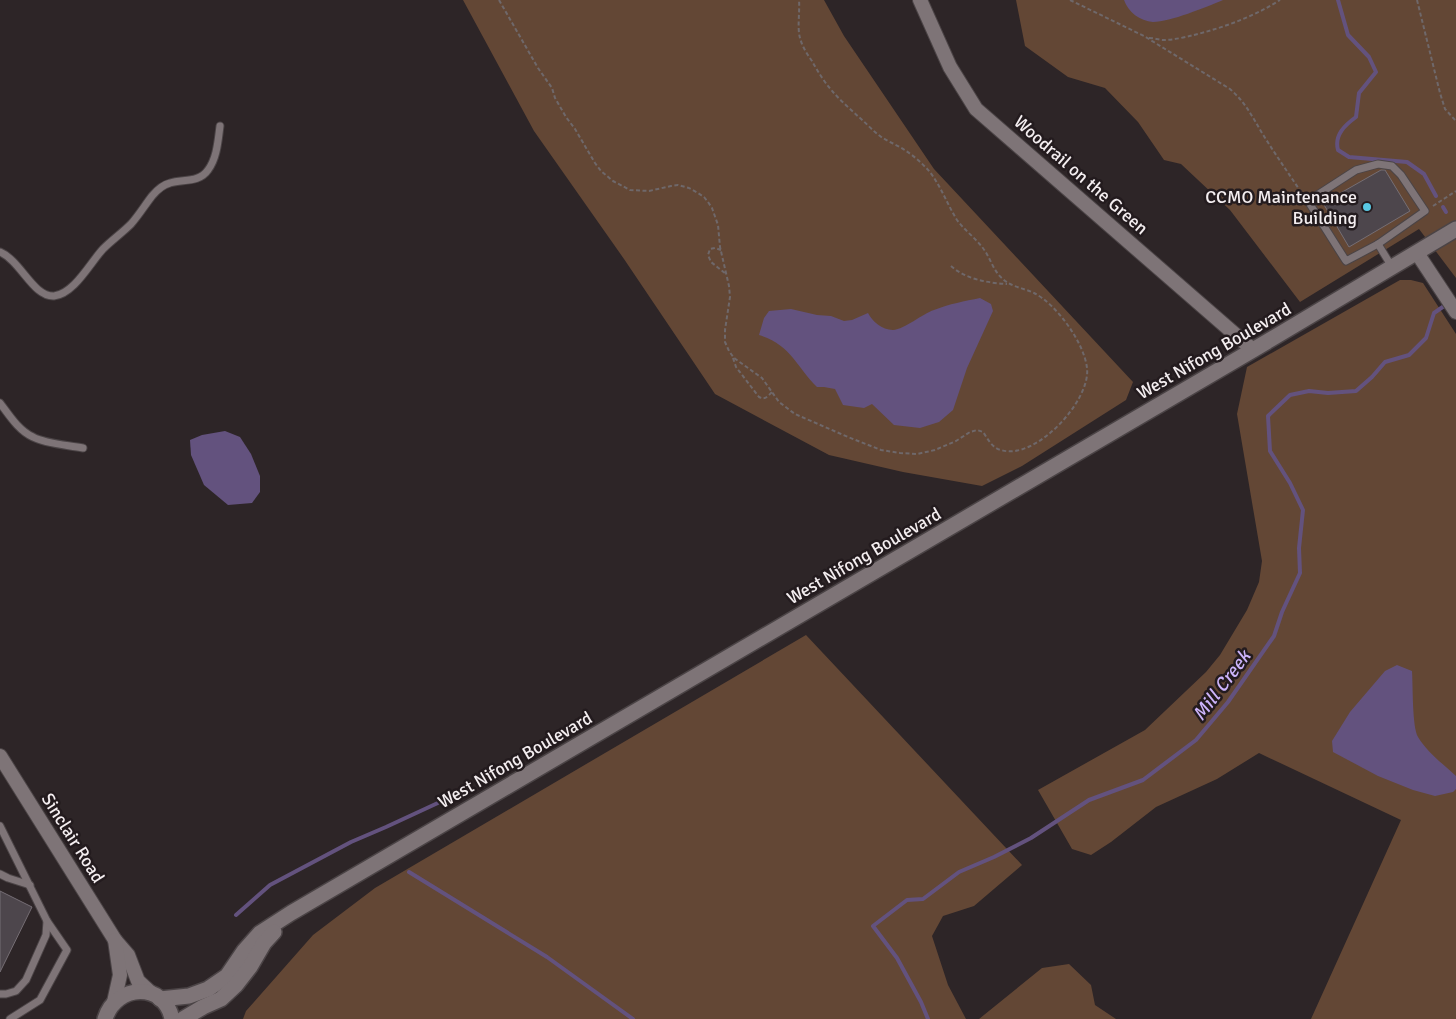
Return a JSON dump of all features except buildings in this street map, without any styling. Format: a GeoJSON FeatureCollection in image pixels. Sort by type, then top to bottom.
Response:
{"type":"FeatureCollection","features":[{"type":"Feature","properties":{"kind":"main road","name":"West Nifong Boulevard"},"geometry":{"type":"LineString","coordinates":[[106,1013],[121,996],[130,992],[141,992],[155,996],[188,996],[208,989],[226,976],[260,933],[291,913],[1393,268],[1456,229]]}},
{"type":"Feature","properties":{"kind":"main road","name":"West Nifong Boulevard"},"geometry":{"type":"LineString","coordinates":[[183,1019],[221,999],[236,985],[250,967],[264,943],[291,913]]}},
{"type":"Feature","properties":{"kind":"main road"},"geometry":{"type":"LineString","coordinates":[[155,996],[167,1006],[172,1019]]}},
{"type":"Feature","properties":{"kind":"street","name":"Woodrail on the Green"},"geometry":{"type":"LineString","coordinates":[[920,0],[950,67],[976,109],[1253,350]]}},
{"type":"Feature","properties":{"kind":"street"},"geometry":{"type":"LineString","coordinates":[[1417,253],[1456,312]]}},
{"type":"Feature","properties":{"kind":"street","name":"Sinclair Road"},"geometry":{"type":"LineString","coordinates":[[0,756],[115,940],[128,955],[138,981],[155,996]]}},
{"type":"Feature","properties":{"kind":"street","name":"Sinclair Road"},"geometry":{"type":"LineString","coordinates":[[106,1013],[120,975],[115,940]]}},
{"type":"Feature","properties":{"kind":"lane"},"geometry":{"type":"LineString","coordinates":[[0,252],[12,259],[40,292],[53,296],[60,294],[73,286],[108,244],[131,224],[158,190],[171,182],[193,180],[208,172],[215,153],[220,126]]}},
{"type":"Feature","properties":{"kind":"lane"},"geometry":{"type":"LineString","coordinates":[[1378,164],[1392,166],[1401,175],[1425,211],[1378,244],[1346,261],[1308,202],[1356,170],[1378,164]]}},
{"type":"Feature","properties":{"kind":"lane"},"geometry":{"type":"LineString","coordinates":[[1378,244],[1393,268]]}},
{"type":"Feature","properties":{"kind":"lane"},"geometry":{"type":"LineString","coordinates":[[0,403],[20,428],[32,437],[83,448]]}},
{"type":"Feature","properties":{"kind":"lane"},"geometry":{"type":"LineString","coordinates":[[0,826],[47,921],[67,950],[40,1000],[10,1019]]}},
{"type":"Feature","properties":{"kind":"lane"},"geometry":{"type":"LineString","coordinates":[[0,874],[30,886]]}},
{"type":"Feature","properties":{"kind":"lane"},"geometry":{"type":"LineString","coordinates":[[0,994],[16,991],[26,980],[46,935],[47,921]]}},
{"type":"Feature","properties":{"kind":"path"},"geometry":{"type":"LineString","coordinates":[[499,0],[538,68],[552,88],[555,98],[566,117],[594,163],[602,171],[613,181],[630,190],[649,192],[678,185],[689,188],[704,197],[718,225],[730,297],[724,330],[725,342],[736,367],[759,397],[766,398],[772,392]]}},
{"type":"Feature","properties":{"kind":"path"},"geometry":{"type":"LineString","coordinates":[[732,355],[762,378],[779,402],[795,414],[881,450],[917,454],[935,450],[976,430],[983,432],[992,446],[1000,450],[1014,452],[1030,446],[1054,429],[1072,410],[1087,380],[1087,367],[1082,351],[1075,337],[1053,306],[1033,292],[1003,280],[984,249],[956,218],[928,170],[906,150],[875,132],[832,92],[800,40],[799,0]]}},
{"type":"Feature","properties":{"kind":"path"},"geometry":{"type":"LineString","coordinates":[[1070,0],[1146,37],[1216,80],[1240,98],[1308,202]]}},
{"type":"Feature","properties":{"kind":"path"},"geometry":{"type":"LineString","coordinates":[[1146,37],[1165,40],[1209,31],[1250,17],[1280,0]]}},
{"type":"Feature","properties":{"kind":"path"},"geometry":{"type":"LineString","coordinates":[[1417,0],[1440,93],[1446,109],[1456,121]]}},
{"type":"Feature","properties":{"kind":"path"},"geometry":{"type":"LineString","coordinates":[[1425,211],[1456,191]]}},
{"type":"Feature","properties":{"kind":"path"},"geometry":{"type":"LineString","coordinates":[[721,250],[710,249],[708,254],[711,262],[726,275]]}},
{"type":"Feature","properties":{"kind":"path"},"geometry":{"type":"LineString","coordinates":[[951,266],[964,275],[996,283],[1010,284]]}},
{"type":"Feature","properties":{"kind":"shaded area"},"geometry":{"type":"Polygon","coordinates":[[[463,0],[824,0],[844,36],[934,169],[1133,382],[1126,400],[1022,466],[982,486],[903,472],[829,455],[715,394],[624,259],[534,131],[463,0]]]}},
{"type":"Feature","properties":{"kind":"shaded area"},"geometry":{"type":"Polygon","coordinates":[[[1016,0],[1456,0],[1456,278],[1419,229],[1300,302],[1230,210],[1181,164],[1164,160],[1138,122],[1105,88],[1068,77],[1025,46],[1016,0]]]}},
{"type":"Feature","properties":{"kind":"shaded area"},"geometry":{"type":"Polygon","coordinates":[[[1124,0],[1223,0],[1178,17],[1153,22],[1135,15],[1128,8],[1124,0]]]}},
{"type":"Feature","properties":{"kind":"shaded area"},"geometry":{"type":"Polygon","coordinates":[[[1400,280],[1423,283],[1456,334],[1456,1019],[1311,1019],[1401,820],[1259,753],[1217,779],[1156,807],[1091,855],[1072,849],[1038,790],[1145,730],[1206,672],[1220,655],[1247,610],[1259,582],[1262,561],[1237,414],[1247,367],[1400,280]]]}},
{"type":"Feature","properties":{"kind":"shaded area"},"geometry":{"type":"Polygon","coordinates":[[[980,298],[991,304],[993,311],[967,368],[953,410],[939,422],[920,428],[894,425],[872,404],[864,408],[843,405],[835,389],[817,387],[786,350],[770,339],[759,335],[764,318],[769,311],[791,309],[831,316],[844,321],[852,320],[868,313],[878,324],[893,330],[903,327],[929,312],[980,298]]]}},
{"type":"Feature","properties":{"kind":"shaded area"},"geometry":{"type":"Polygon","coordinates":[[[225,431],[240,437],[251,454],[260,476],[260,492],[252,503],[228,505],[204,485],[191,455],[190,440],[202,435],[225,431]]]}},
{"type":"Feature","properties":{"kind":"shaded area"},"geometry":{"type":"Polygon","coordinates":[[[806,635],[1022,865],[974,906],[943,916],[932,936],[948,985],[966,1019],[243,1019],[246,1011],[313,935],[375,888],[806,635]]]}},
{"type":"Feature","properties":{"kind":"shaded area"},"geometry":{"type":"Polygon","coordinates":[[[1397,665],[1412,671],[1416,732],[1435,758],[1456,776],[1456,789],[1453,792],[1435,796],[1413,790],[1378,776],[1333,752],[1332,741],[1350,712],[1385,671],[1397,665]]]}},
{"type":"Feature","properties":{"kind":"shaded area"},"geometry":{"type":"Polygon","coordinates":[[[1069,964],[1091,985],[1095,1005],[1116,1019],[979,1019],[1042,968],[1069,964]]]}},
{"type":"Feature","properties":{"kind":"waterway"},"geometry":{"type":"LineString","coordinates":[[1338,0],[1348,35],[1369,57],[1376,72],[1359,93],[1356,117],[1341,131],[1337,145],[1338,150],[1349,157],[1407,162],[1424,174],[1436,196]]}},
{"type":"Feature","properties":{"kind":"waterway"},"geometry":{"type":"LineString","coordinates":[[1443,207],[1446,212]]}},
{"type":"Feature","properties":{"kind":"waterway","name":"Mill Creek"},"geometry":{"type":"LineString","coordinates":[[928,1019],[897,958],[873,926],[907,900],[923,899],[959,872],[1031,838],[1089,800],[1143,780],[1196,740],[1228,702],[1274,636],[1282,612],[1300,573],[1299,548],[1303,510],[1290,483],[1270,451],[1268,416],[1290,395],[1309,391],[1328,393],[1356,391],[1385,362],[1409,355],[1426,338],[1434,313],[1447,304]]}},
{"type":"Feature","properties":{"kind":"waterway"},"geometry":{"type":"LineString","coordinates":[[236,915],[270,885],[351,842],[468,789]]}},
{"type":"Feature","properties":{"kind":"waterway"},"geometry":{"type":"LineString","coordinates":[[409,872],[547,957],[633,1019]]}},
{"type":"Feature","properties":{"kind":"place","name":"CCMO Maintenance Building"},"geometry":{"type":"Point","coordinates":[1367,207]}}]}
